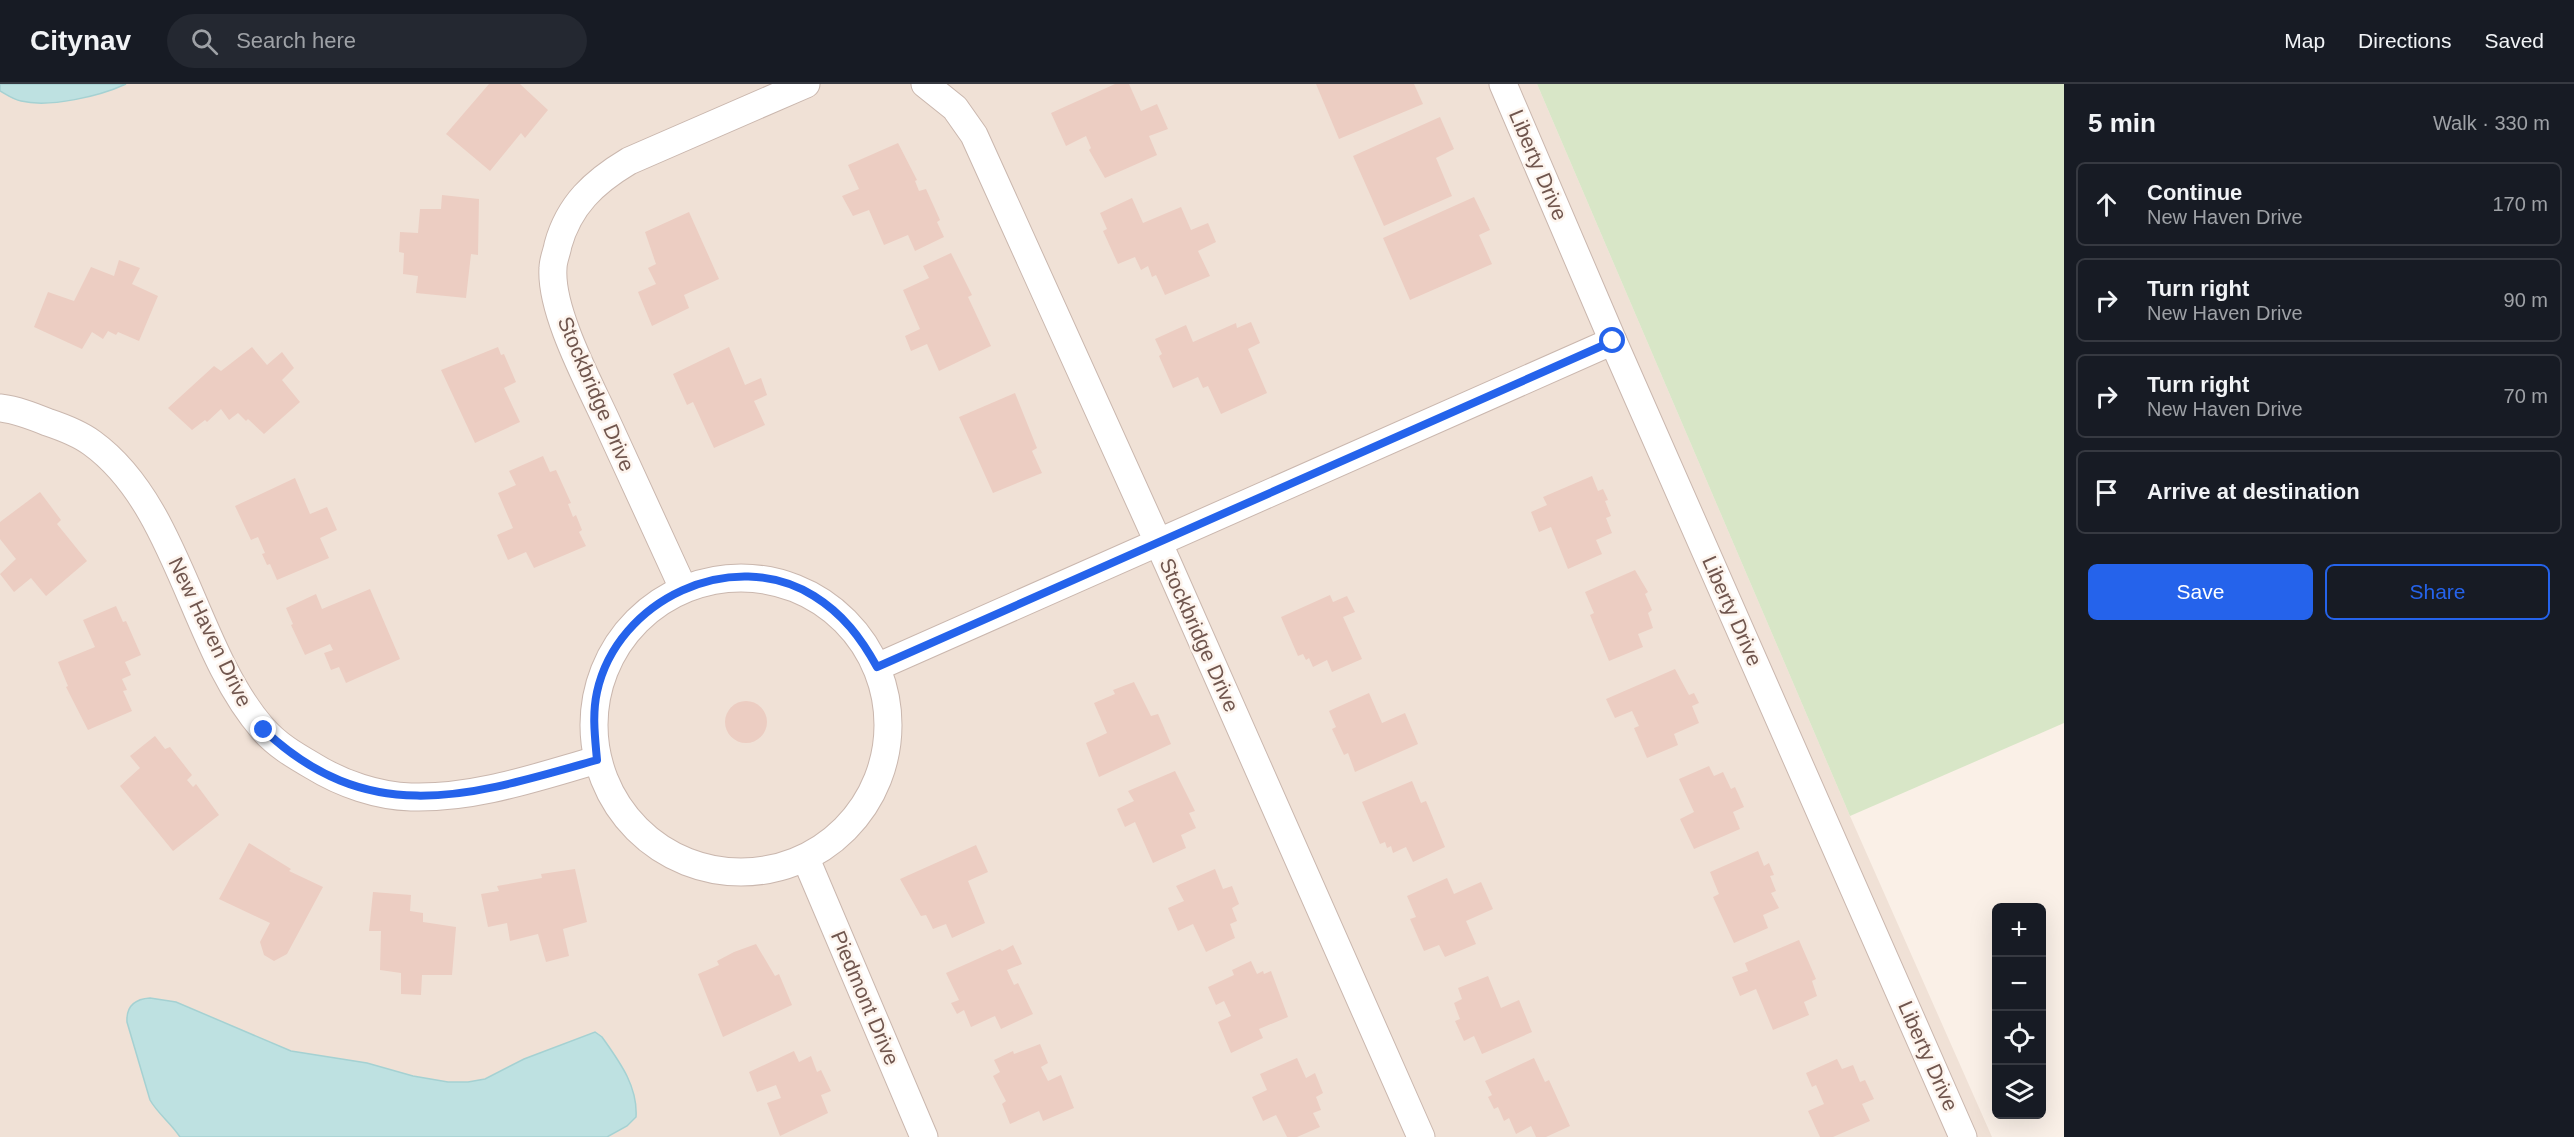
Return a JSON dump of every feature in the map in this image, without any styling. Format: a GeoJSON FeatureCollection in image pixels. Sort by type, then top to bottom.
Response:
{"type":"FeatureCollection","features":[{"type":"Feature","properties":{"kind":"street","name":"Stockbridge Drive"},"geometry":{"type":"LineString","coordinates":[[683,588],[573,347],[557,302],[553,268],[570,212],[586,190],[608,173],[629,160],[806,84]]}},
{"type":"Feature","properties":{"kind":"street","name":"Stockbridge Drive"},"geometry":{"type":"LineString","coordinates":[[925,84],[955,108],[974,135],[1158,542],[1421,1137]]}},
{"type":"Feature","properties":{"kind":"street","name":"Liberty Drive"},"geometry":{"type":"LineString","coordinates":[[1503,84],[1613,341],[1963,1137]]}},
{"type":"Feature","properties":{"kind":"street"},"geometry":{"type":"LineString","coordinates":[[877,667],[1613,341]]}},
{"type":"Feature","properties":{"kind":"street","name":"New Haven Drive"},"geometry":{"type":"LineString","coordinates":[[0,408],[15,410],[56,425],[92,443],[120,469],[145,502],[170,549],[218,657],[247,709],[284,749],[328,776],[365,789],[410,797],[462,795],[597,760]]}},
{"type":"Feature","properties":{"kind":"street"},"geometry":{"type":"LineString","coordinates":[[750,577],[782,583],[812,595],[839,614],[861,638],[877,667],[885,693],[889,721],[887,749],[880,777],[867,802],[851,825],[830,844],[806,859],[752,872],[706,866],[674,857],[648,840],[626,817],[608,790],[597,760],[593,726],[597,691],[609,659],[628,630],[653,606],[683,588],[717,579],[750,577]]}},
{"type":"Feature","properties":{"kind":"street","name":"Piedmont Drive"},"geometry":{"type":"LineString","coordinates":[[806,859],[924,1137]]}},
{"type":"Feature","properties":{"kind":"shaded area"},"geometry":{"type":"Polygon","coordinates":[[[0,84],[1537,84],[1850,816],[1992,1137],[0,1137],[0,84]]]}},
{"type":"Feature","properties":{"kind":"green space"},"geometry":{"type":"Polygon","coordinates":[[[1537,84],[2064,84],[2064,723],[1850,816],[1537,84]]]}},
{"type":"Feature","properties":{"kind":"water"},"geometry":{"type":"Polygon","coordinates":[[[0,84],[126,84],[75,100],[33,103],[16,100],[0,91],[0,84]]]}},
{"type":"Feature","properties":{"kind":"water"},"geometry":{"type":"Polygon","coordinates":[[[150,998],[176,1002],[291,1051],[367,1063],[413,1076],[448,1082],[485,1079],[524,1059],[595,1032],[602,1037],[615,1055],[631,1084],[636,1117],[627,1126],[607,1137],[180,1137],[150,1100],[127,1022],[132,1004],[150,998]]]}},
{"type":"Feature","properties":{"kind":"building"},"geometry":{"type":"Polygon","coordinates":[[[489,84],[520,84],[548,110],[525,138],[521,133],[490,171],[446,134],[489,84]]]}},
{"type":"Feature","properties":{"kind":"building"},"geometry":{"type":"Polygon","coordinates":[[[1115,84],[1129,84],[1141,111],[1157,104],[1168,129],[1149,136],[1157,155],[1105,178],[1089,150],[1091,148],[1086,136],[1066,146],[1051,113],[1115,84]]]}},
{"type":"Feature","properties":{"kind":"building"},"geometry":{"type":"Polygon","coordinates":[[[1316,84],[1414,84],[1423,104],[1339,139],[1316,84]]]}},
{"type":"Feature","properties":{"kind":"building"},"geometry":{"type":"Polygon","coordinates":[[[1440,117],[1454,149],[1436,158],[1452,196],[1384,226],[1353,156],[1440,117]]]}},
{"type":"Feature","properties":{"kind":"building"},"geometry":{"type":"Polygon","coordinates":[[[898,143],[917,180],[915,181],[919,191],[926,189],[940,220],[937,222],[944,237],[915,251],[908,235],[884,245],[869,210],[853,216],[842,196],[859,189],[848,165],[898,143]]]}},
{"type":"Feature","properties":{"kind":"building"},"geometry":{"type":"Polygon","coordinates":[[[442,195],[479,199],[478,255],[471,254],[466,298],[416,293],[418,276],[403,274],[404,253],[399,252],[400,232],[418,233],[420,209],[441,209],[442,195]]]}},
{"type":"Feature","properties":{"kind":"building"},"geometry":{"type":"Polygon","coordinates":[[[1474,197],[1490,230],[1479,235],[1492,264],[1410,300],[1383,238],[1474,197]]]}},
{"type":"Feature","properties":{"kind":"building"},"geometry":{"type":"Polygon","coordinates":[[[1132,198],[1143,223],[1181,207],[1191,230],[1208,223],[1216,242],[1198,251],[1210,276],[1165,295],[1156,275],[1152,277],[1148,266],[1141,270],[1135,257],[1118,264],[1103,231],[1107,229],[1100,213],[1132,198]]]}},
{"type":"Feature","properties":{"kind":"building"},"geometry":{"type":"Polygon","coordinates":[[[689,212],[719,279],[684,295],[689,308],[652,326],[638,292],[656,284],[648,268],[656,264],[645,232],[689,212]]]}},
{"type":"Feature","properties":{"kind":"building"},"geometry":{"type":"Polygon","coordinates":[[[951,253],[972,295],[968,297],[991,346],[939,371],[927,344],[911,351],[905,336],[920,329],[903,290],[929,278],[923,266],[951,253]]]}},
{"type":"Feature","properties":{"kind":"building"},"geometry":{"type":"Polygon","coordinates":[[[119,260],[140,268],[132,284],[158,296],[139,341],[118,332],[116,335],[108,331],[103,339],[92,332],[82,349],[34,327],[48,292],[74,301],[91,267],[114,276],[119,260]]]}},
{"type":"Feature","properties":{"kind":"building"},"geometry":{"type":"Polygon","coordinates":[[[1251,322],[1260,343],[1248,349],[1267,393],[1221,414],[1208,386],[1203,388],[1198,377],[1173,388],[1159,356],[1162,354],[1155,339],[1186,325],[1193,342],[1236,323],[1237,328],[1251,322]]]}},
{"type":"Feature","properties":{"kind":"building"},"geometry":{"type":"Polygon","coordinates":[[[252,347],[267,365],[282,352],[294,368],[282,380],[300,402],[264,434],[238,413],[229,420],[221,409],[207,422],[205,420],[192,430],[168,408],[214,366],[221,371],[252,347]]]}},
{"type":"Feature","properties":{"kind":"building"},"geometry":{"type":"Polygon","coordinates":[[[498,347],[501,355],[504,354],[516,382],[504,388],[520,422],[475,443],[441,370],[498,347]]]}},
{"type":"Feature","properties":{"kind":"building"},"geometry":{"type":"Polygon","coordinates":[[[729,347],[745,385],[761,378],[767,395],[754,401],[765,425],[714,448],[693,402],[687,405],[673,374],[729,347]]]}},
{"type":"Feature","properties":{"kind":"building"},"geometry":{"type":"Polygon","coordinates":[[[1015,393],[1037,448],[1032,451],[1042,473],[993,493],[959,417],[1015,393]]]}},
{"type":"Feature","properties":{"kind":"building"},"geometry":{"type":"Polygon","coordinates":[[[543,456],[550,472],[556,470],[571,503],[568,504],[573,517],[576,515],[582,530],[579,532],[586,546],[534,568],[526,552],[508,560],[497,535],[513,528],[498,493],[516,485],[509,471],[543,456]]]}},
{"type":"Feature","properties":{"kind":"building"},"geometry":{"type":"Polygon","coordinates":[[[1592,476],[1598,491],[1603,489],[1608,500],[1605,501],[1611,516],[1606,518],[1612,533],[1596,540],[1602,554],[1568,569],[1551,527],[1539,532],[1531,512],[1547,505],[1543,497],[1592,476]]]}},
{"type":"Feature","properties":{"kind":"building"},"geometry":{"type":"Polygon","coordinates":[[[295,478],[310,514],[327,507],[337,530],[320,538],[329,558],[277,580],[270,564],[267,565],[262,554],[265,553],[258,537],[251,540],[235,506],[295,478]]]}},
{"type":"Feature","properties":{"kind":"building"},"geometry":{"type":"Polygon","coordinates":[[[40,492],[61,520],[57,524],[87,561],[46,596],[31,578],[14,592],[0,574],[16,559],[0,539],[0,522],[40,492]]]}},
{"type":"Feature","properties":{"kind":"building"},"geometry":{"type":"Polygon","coordinates":[[[1635,570],[1648,592],[1645,594],[1652,610],[1648,613],[1653,628],[1638,634],[1643,647],[1609,661],[1590,615],[1594,613],[1585,592],[1635,570]]]}},
{"type":"Feature","properties":{"kind":"building"},"geometry":{"type":"Polygon","coordinates":[[[370,589],[400,659],[346,683],[339,667],[331,670],[324,653],[333,650],[330,644],[305,655],[286,608],[316,594],[322,609],[370,589]]]}},
{"type":"Feature","properties":{"kind":"building"},"geometry":{"type":"Polygon","coordinates":[[[1330,595],[1333,602],[1347,596],[1355,612],[1343,617],[1362,659],[1332,672],[1327,660],[1313,667],[1309,658],[1306,660],[1303,654],[1298,656],[1281,617],[1330,595]]]}},
{"type":"Feature","properties":{"kind":"building"},"geometry":{"type":"Polygon","coordinates":[[[116,606],[123,622],[126,621],[141,655],[125,662],[131,675],[122,679],[127,690],[123,691],[132,711],[88,730],[66,687],[68,686],[58,662],[95,647],[83,620],[116,606]]]}},
{"type":"Feature","properties":{"kind":"building"},"geometry":{"type":"Polygon","coordinates":[[[1675,669],[1689,695],[1694,693],[1699,703],[1692,706],[1699,723],[1674,734],[1678,745],[1647,758],[1634,728],[1639,726],[1632,711],[1615,718],[1606,699],[1675,669]]]}},
{"type":"Feature","properties":{"kind":"building"},"geometry":{"type":"Polygon","coordinates":[[[1134,682],[1151,716],[1158,714],[1171,744],[1099,777],[1086,743],[1107,733],[1094,703],[1115,694],[1113,690],[1134,682]]]}},
{"type":"Feature","properties":{"kind":"building"},"geometry":{"type":"Polygon","coordinates":[[[1369,693],[1382,723],[1405,713],[1418,744],[1355,772],[1348,753],[1344,755],[1332,729],[1336,727],[1329,711],[1369,693]]]}},
{"type":"Feature","properties":{"kind":"building"},"geometry":{"type":"Polygon","coordinates":[[[746,701],[761,707],[767,722],[761,737],[746,743],[731,737],[725,722],[731,707],[746,701]]]}},
{"type":"Feature","properties":{"kind":"building"},"geometry":{"type":"Polygon","coordinates":[[[155,736],[165,749],[170,747],[192,775],[187,780],[193,787],[196,784],[219,815],[173,851],[120,786],[140,768],[130,756],[155,736]]]}},
{"type":"Feature","properties":{"kind":"building"},"geometry":{"type":"Polygon","coordinates":[[[1709,766],[1714,776],[1723,772],[1731,789],[1735,787],[1744,807],[1733,812],[1740,829],[1694,849],[1680,819],[1694,812],[1679,779],[1709,766]]]}},
{"type":"Feature","properties":{"kind":"building"},"geometry":{"type":"Polygon","coordinates":[[[1175,771],[1195,811],[1189,813],[1196,828],[1181,835],[1186,848],[1153,863],[1135,822],[1125,827],[1117,809],[1134,801],[1128,791],[1175,771]]]}},
{"type":"Feature","properties":{"kind":"building"},"geometry":{"type":"Polygon","coordinates":[[[1412,781],[1421,803],[1426,801],[1445,847],[1413,862],[1406,847],[1393,853],[1391,846],[1387,848],[1385,842],[1380,844],[1362,802],[1412,781]]]}},
{"type":"Feature","properties":{"kind":"building"},"geometry":{"type":"Polygon","coordinates":[[[249,843],[291,869],[289,871],[323,887],[287,954],[274,961],[264,955],[260,942],[270,923],[219,899],[249,843]]]}},
{"type":"Feature","properties":{"kind":"building"},"geometry":{"type":"Polygon","coordinates":[[[976,845],[988,872],[968,881],[985,923],[952,938],[946,924],[933,929],[926,915],[921,916],[900,879],[976,845]]]}},
{"type":"Feature","properties":{"kind":"building"},"geometry":{"type":"Polygon","coordinates":[[[1758,851],[1764,866],[1769,863],[1774,875],[1770,876],[1776,891],[1771,893],[1779,908],[1763,915],[1768,928],[1734,943],[1713,897],[1719,894],[1710,872],[1758,851]]]}},
{"type":"Feature","properties":{"kind":"building"},"geometry":{"type":"Polygon","coordinates":[[[575,869],[587,922],[563,929],[569,956],[546,962],[538,934],[510,941],[507,923],[488,927],[481,894],[499,891],[497,886],[542,878],[541,874],[575,869]]]}},
{"type":"Feature","properties":{"kind":"building"},"geometry":{"type":"Polygon","coordinates":[[[1215,869],[1223,889],[1232,886],[1239,904],[1232,908],[1237,921],[1230,924],[1235,938],[1206,952],[1193,924],[1178,931],[1168,908],[1184,901],[1176,886],[1215,869]]]}},
{"type":"Feature","properties":{"kind":"building"},"geometry":{"type":"Polygon","coordinates":[[[1447,878],[1454,894],[1481,882],[1493,909],[1466,921],[1476,944],[1445,957],[1439,945],[1424,951],[1410,919],[1416,917],[1407,896],[1447,878]]]}},
{"type":"Feature","properties":{"kind":"building"},"geometry":{"type":"Polygon","coordinates":[[[373,892],[411,895],[410,911],[423,913],[423,922],[456,927],[452,975],[422,975],[421,995],[401,994],[401,973],[380,970],[381,931],[369,931],[373,892]]]}},
{"type":"Feature","properties":{"kind":"building"},"geometry":{"type":"Polygon","coordinates":[[[1799,940],[1816,979],[1812,981],[1817,996],[1804,1002],[1809,1015],[1773,1030],[1756,989],[1740,996],[1732,977],[1748,971],[1745,963],[1799,940]]]}},
{"type":"Feature","properties":{"kind":"building"},"geometry":{"type":"Polygon","coordinates":[[[756,944],[775,976],[779,974],[792,1005],[723,1037],[698,974],[719,965],[717,961],[734,952],[756,944]]]}},
{"type":"Feature","properties":{"kind":"building"},"geometry":{"type":"Polygon","coordinates":[[[1013,945],[1022,964],[1007,970],[1014,985],[1018,983],[1033,1014],[1001,1029],[995,1016],[971,1027],[964,1010],[957,1014],[951,1003],[959,1000],[946,973],[1013,945]]]}},
{"type":"Feature","properties":{"kind":"building"},"geometry":{"type":"Polygon","coordinates":[[[1251,961],[1257,974],[1271,971],[1288,1017],[1259,1029],[1263,1038],[1231,1053],[1218,1022],[1231,1016],[1224,1001],[1216,1005],[1208,987],[1234,975],[1232,970],[1251,961]]]}},
{"type":"Feature","properties":{"kind":"building"},"geometry":{"type":"Polygon","coordinates":[[[1488,976],[1501,1008],[1519,1000],[1532,1032],[1482,1054],[1474,1036],[1464,1041],[1455,1021],[1460,1019],[1454,1003],[1462,999],[1458,988],[1488,976]]]}},
{"type":"Feature","properties":{"kind":"building"},"geometry":{"type":"Polygon","coordinates":[[[1040,1044],[1048,1063],[1041,1067],[1048,1081],[1061,1075],[1074,1108],[1043,1121],[1039,1111],[1010,1124],[1002,1104],[1006,1101],[993,1076],[1000,1072],[994,1060],[1013,1051],[1014,1054],[1040,1044]]]}},
{"type":"Feature","properties":{"kind":"building"},"geometry":{"type":"Polygon","coordinates":[[[794,1051],[799,1062],[811,1056],[817,1072],[821,1070],[831,1091],[821,1095],[828,1113],[780,1136],[767,1103],[781,1098],[776,1085],[757,1092],[749,1072],[794,1051]]]}},
{"type":"Feature","properties":{"kind":"building"},"geometry":{"type":"Polygon","coordinates":[[[1297,1058],[1306,1078],[1315,1073],[1323,1093],[1316,1097],[1321,1110],[1313,1113],[1320,1127],[1297,1137],[1287,1137],[1276,1115],[1263,1121],[1252,1097],[1267,1090],[1260,1074],[1297,1058]]]}},
{"type":"Feature","properties":{"kind":"building"},"geometry":{"type":"Polygon","coordinates":[[[1534,1058],[1545,1082],[1549,1080],[1570,1126],[1546,1137],[1536,1137],[1531,1126],[1516,1134],[1509,1118],[1504,1121],[1498,1107],[1494,1109],[1488,1097],[1492,1095],[1485,1081],[1534,1058]]]}},
{"type":"Feature","properties":{"kind":"building"},"geometry":{"type":"Polygon","coordinates":[[[1837,1059],[1842,1069],[1853,1065],[1860,1082],[1865,1080],[1874,1099],[1862,1104],[1870,1121],[1833,1137],[1820,1137],[1808,1111],[1824,1104],[1816,1085],[1812,1087],[1806,1073],[1837,1059]]]}},
{"type":"Feature","properties":{"kind":"route"},"geometry":{"type":"LineString","coordinates":[[264,730],[284,749],[328,776],[365,789],[410,797],[462,795],[512,784],[597,760],[593,726],[597,691],[609,659],[628,630],[653,606],[683,588],[717,579],[750,577],[782,583],[812,595],[839,614],[861,638],[877,667],[1613,341]]}}]}
